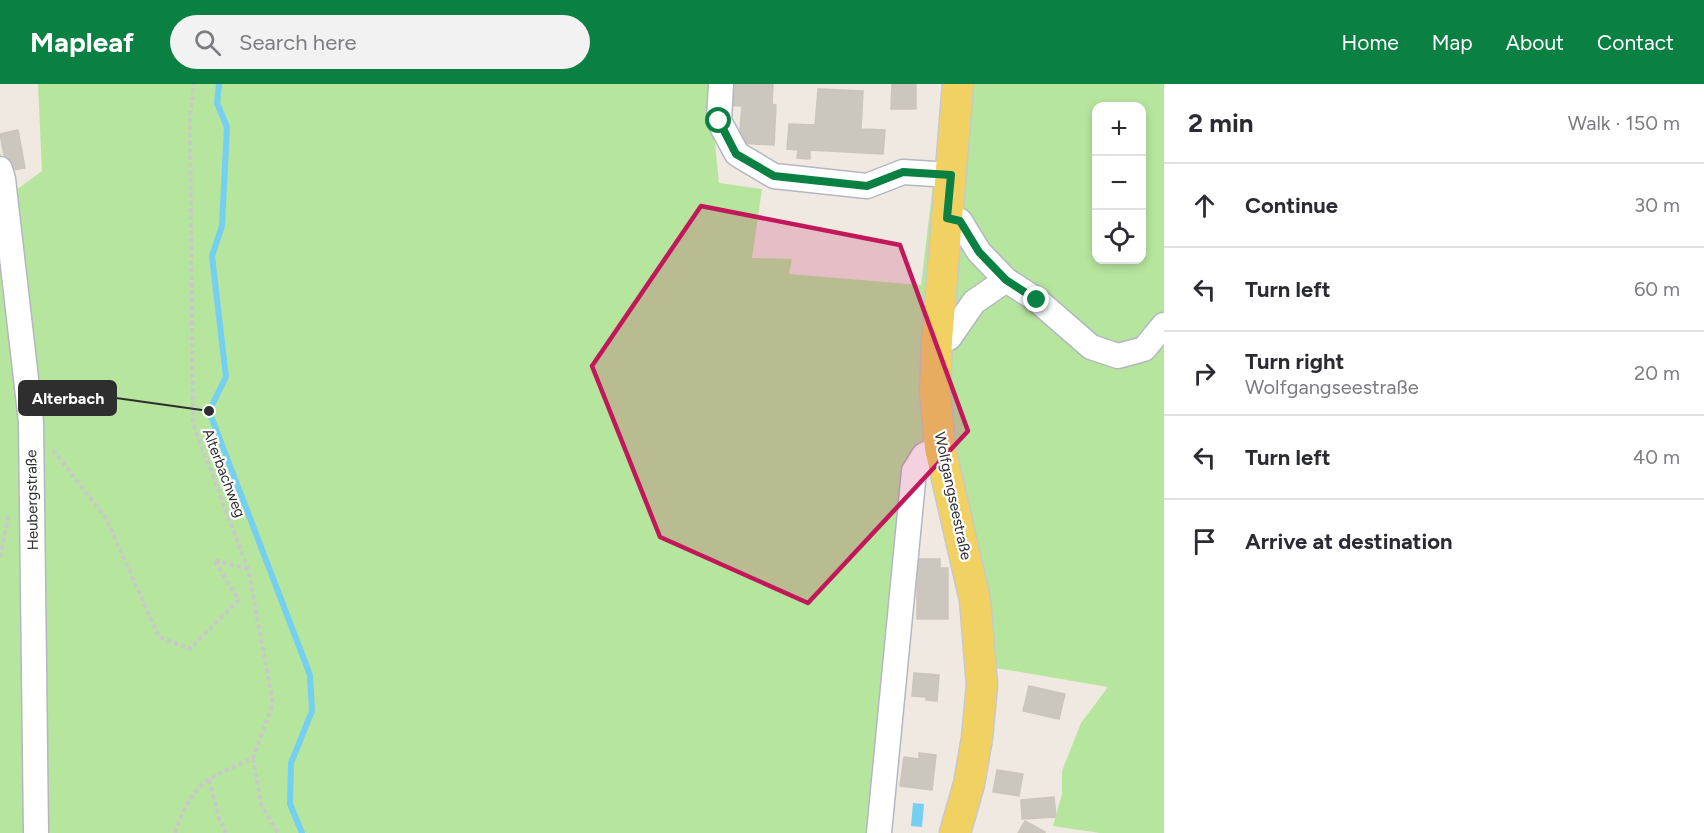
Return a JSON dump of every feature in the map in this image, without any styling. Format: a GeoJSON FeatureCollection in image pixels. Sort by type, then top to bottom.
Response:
{"type":"FeatureCollection","features":[{"type":"Feature","properties":{"kind":"main road","name":"Wolfgangseestraße"},"geometry":{"type":"LineString","coordinates":[[955,833],[969,784],[977,738],[982,685],[975,600],[940,448],[935,392],[937,340],[958,84]]}},
{"type":"Feature","properties":{"kind":"street"},"geometry":{"type":"LineString","coordinates":[[721,84],[719,121],[736,154],[774,176],[867,186],[903,172],[951,175]]}},
{"type":"Feature","properties":{"kind":"street","name":"Heubergstraße"},"geometry":{"type":"LineString","coordinates":[[0,169],[31,422],[36,833]]}},
{"type":"Feature","properties":{"kind":"street"},"geometry":{"type":"LineString","coordinates":[[947,218],[960,221],[979,252],[1006,280],[1037,300],[1091,347],[1118,356],[1144,349],[1164,326]]}},
{"type":"Feature","properties":{"kind":"street"},"geometry":{"type":"LineString","coordinates":[[937,340],[949,338],[974,302],[1006,280]]}},
{"type":"Feature","properties":{"kind":"street"},"geometry":{"type":"LineString","coordinates":[[879,833],[914,471],[924,455],[940,448]]}},
{"type":"Feature","properties":{"kind":"path","name":"Alterbachweg"},"geometry":{"type":"LineString","coordinates":[[194,84],[190,118],[193,424],[248,569],[273,703],[253,758]]}},
{"type":"Feature","properties":{"kind":"path"},"geometry":{"type":"LineString","coordinates":[[31,422],[106,518],[159,637],[189,649],[239,600],[214,560],[248,569]]}},
{"type":"Feature","properties":{"kind":"path"},"geometry":{"type":"LineString","coordinates":[[175,833],[183,812],[197,790],[209,780],[253,758],[261,804],[278,833]]}},
{"type":"Feature","properties":{"kind":"path"},"geometry":{"type":"LineString","coordinates":[[209,780],[219,818],[226,833]]}},
{"type":"Feature","properties":{"kind":"highlighted area"},"geometry":{"type":"Polygon","coordinates":[[[701,206],[900,245],[968,431],[808,603],[660,537],[592,366],[701,206]]]}},
{"type":"Feature","properties":{"kind":"green space"},"geometry":{"type":"Polygon","coordinates":[[[38,84],[709,84],[719,183],[762,189],[752,258],[792,259],[789,274],[921,285],[945,84],[1164,84],[1164,833],[1100,833],[1053,826],[1062,794],[1062,771],[1081,723],[1108,687],[967,663],[954,562],[928,468],[910,475],[870,833],[0,833],[0,152],[12,193],[42,171],[38,84]]]}},
{"type":"Feature","properties":{"kind":"water"},"geometry":{"type":"Polygon","coordinates":[[[913,803],[924,804],[922,827],[911,826],[913,803]]]}},
{"type":"Feature","properties":{"kind":"building"},"geometry":{"type":"Polygon","coordinates":[[[726,84],[773,84],[772,104],[776,105],[774,145],[739,143],[742,106],[725,105],[726,84]]]}},
{"type":"Feature","properties":{"kind":"building"},"geometry":{"type":"Polygon","coordinates":[[[892,84],[916,85],[916,109],[891,109],[892,84]]]}},
{"type":"Feature","properties":{"kind":"building"},"geometry":{"type":"Polygon","coordinates":[[[818,89],[863,91],[861,129],[885,130],[883,154],[810,150],[810,159],[797,158],[798,150],[787,149],[789,124],[815,125],[818,89]]]}},
{"type":"Feature","properties":{"kind":"building"},"geometry":{"type":"Polygon","coordinates":[[[18,130],[25,168],[7,171],[0,134],[18,130]]]}},
{"type":"Feature","properties":{"kind":"building"},"geometry":{"type":"Polygon","coordinates":[[[917,559],[940,559],[940,568],[948,568],[948,619],[917,619],[917,559]]]}},
{"type":"Feature","properties":{"kind":"building"},"geometry":{"type":"Polygon","coordinates":[[[914,673],[939,675],[937,701],[912,696],[914,673]]]}},
{"type":"Feature","properties":{"kind":"building"},"geometry":{"type":"Polygon","coordinates":[[[1029,686],[1065,694],[1059,719],[1023,711],[1029,686]]]}},
{"type":"Feature","properties":{"kind":"building"},"geometry":{"type":"Polygon","coordinates":[[[919,753],[936,755],[932,790],[900,786],[904,757],[919,759],[919,753]]]}},
{"type":"Feature","properties":{"kind":"building"},"geometry":{"type":"Polygon","coordinates":[[[997,770],[1023,774],[1019,796],[993,792],[997,770]]]}},
{"type":"Feature","properties":{"kind":"building"},"geometry":{"type":"Polygon","coordinates":[[[1054,797],[1056,817],[1022,819],[1021,800],[1054,797]]]}},
{"type":"Feature","properties":{"kind":"building"},"geometry":{"type":"Polygon","coordinates":[[[1025,821],[1045,832],[1045,833],[1018,833],[1025,821]]]}},
{"type":"Feature","properties":{"kind":"waterway"},"geometry":{"type":"LineString","coordinates":[[219,84],[217,103],[227,127],[222,226],[212,256],[226,377],[209,411],[310,675],[312,711],[291,763],[290,804],[302,833]]}},
{"type":"Feature","properties":{"kind":"place","name":"Alterbach"},"geometry":{"type":"Point","coordinates":[209,411]}},
{"type":"Feature","properties":{"kind":"route"},"geometry":{"type":"LineString","coordinates":[[719,121],[736,154],[774,176],[867,186],[903,172],[951,175],[947,218],[960,221],[979,252],[1006,280],[1037,300]]}}]}
